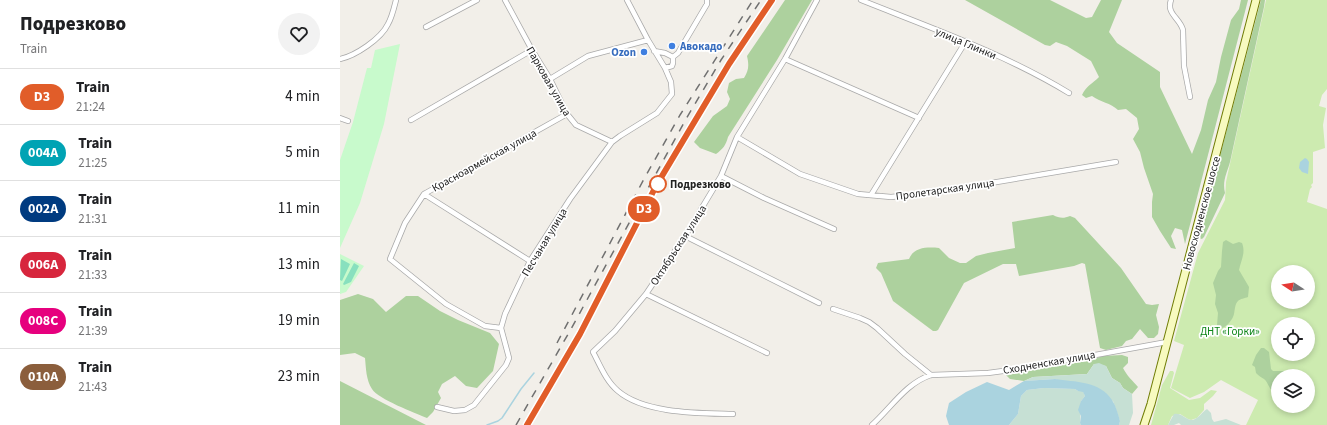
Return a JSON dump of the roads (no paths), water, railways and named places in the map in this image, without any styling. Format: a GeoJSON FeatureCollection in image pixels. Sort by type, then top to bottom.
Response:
{"type":"FeatureCollection","features":[{"type":"Feature","properties":{"kind":"main road","name":"Новосходненское шоссе"},"geometry":{"type":"LineString","coordinates":[[1144,425],[1151,404],[1256,0]]}},
{"type":"Feature","properties":{"kind":"street"},"geometry":{"type":"LineString","coordinates":[[340,59],[360,51],[384,32],[396,0]]}},
{"type":"Feature","properties":{"kind":"street"},"geometry":{"type":"LineString","coordinates":[[426,27],[477,0]]}},
{"type":"Feature","properties":{"kind":"street","name":"Парковая улица"},"geometry":{"type":"LineString","coordinates":[[505,0],[532,50],[550,79],[567,114],[576,125],[612,142]]}},
{"type":"Feature","properties":{"kind":"street"},"geometry":{"type":"LineString","coordinates":[[627,0],[654,51],[665,68],[672,66],[673,57]]}},
{"type":"Feature","properties":{"kind":"street","name":"Октябрьская улица"},"geometry":{"type":"LineString","coordinates":[[733,414],[684,412],[666,409],[642,403],[626,396],[617,391],[607,379],[593,352],[615,332],[646,294],[685,236],[721,176],[737,137],[785,59],[817,0]]}},
{"type":"Feature","properties":{"kind":"street","name":"улица Глинки"},"geometry":{"type":"LineString","coordinates":[[860,0],[966,41],[1030,71],[1069,93]]}},
{"type":"Feature","properties":{"kind":"street"},"geometry":{"type":"LineString","coordinates":[[1171,0],[1169,6],[1170,11],[1182,26],[1183,30],[1184,66],[1190,97]]}},
{"type":"Feature","properties":{"kind":"street"},"geometry":{"type":"LineString","coordinates":[[673,57],[678,53],[707,2]]}},
{"type":"Feature","properties":{"kind":"street"},"geometry":{"type":"LineString","coordinates":[[550,79],[588,56],[648,40]]}},
{"type":"Feature","properties":{"kind":"street"},"geometry":{"type":"LineString","coordinates":[[872,195],[966,41]]}},
{"type":"Feature","properties":{"kind":"street"},"geometry":{"type":"LineString","coordinates":[[411,120],[532,50]]}},
{"type":"Feature","properties":{"kind":"street"},"geometry":{"type":"LineString","coordinates":[[654,51],[665,53],[673,57]]}},
{"type":"Feature","properties":{"kind":"street"},"geometry":{"type":"LineString","coordinates":[[785,59],[919,118]]}},
{"type":"Feature","properties":{"kind":"street","name":"Песчаная улица"},"geometry":{"type":"LineString","coordinates":[[500,328],[530,261],[570,199],[612,142],[657,113],[672,94],[671,82],[665,68]]}},
{"type":"Feature","properties":{"kind":"street","name":"Красноармейская улица"},"geometry":{"type":"LineString","coordinates":[[500,328],[485,326],[446,304],[390,259],[405,223],[424,194],[567,114]]}},
{"type":"Feature","properties":{"kind":"street"},"geometry":{"type":"LineString","coordinates":[[340,118],[348,120]]}},
{"type":"Feature","properties":{"kind":"street","name":"Пролетарская улица"},"geometry":{"type":"LineString","coordinates":[[737,137],[800,174],[858,194],[891,197],[938,192],[1116,162]]}},
{"type":"Feature","properties":{"kind":"street"},"geometry":{"type":"LineString","coordinates":[[721,176],[764,198],[834,229]]}},
{"type":"Feature","properties":{"kind":"street"},"geometry":{"type":"LineString","coordinates":[[424,194],[530,261]]}},
{"type":"Feature","properties":{"kind":"street"},"geometry":{"type":"LineString","coordinates":[[685,236],[819,303]]}},
{"type":"Feature","properties":{"kind":"street"},"geometry":{"type":"LineString","coordinates":[[646,294],[766,353]]}},
{"type":"Feature","properties":{"kind":"street"},"geometry":{"type":"LineString","coordinates":[[833,309],[869,322],[931,375]]}},
{"type":"Feature","properties":{"kind":"street"},"geometry":{"type":"LineString","coordinates":[[437,407],[454,411],[465,410],[474,405],[497,377],[506,365],[509,358],[500,328]]}},
{"type":"Feature","properties":{"kind":"street","name":"Сходненская улица"},"geometry":{"type":"LineString","coordinates":[[931,375],[988,373],[1018,369],[1167,342]]}},
{"type":"Feature","properties":{"kind":"street"},"geometry":{"type":"LineString","coordinates":[[872,425],[910,386],[923,377],[931,375]]}},
{"type":"Feature","properties":{"kind":"water"},"geometry":{"type":"Polygon","coordinates":[[[1305,158],[1309,162],[1308,174],[1302,172],[1299,168],[1300,162],[1305,158]]]}},
{"type":"Feature","properties":{"kind":"water"},"geometry":{"type":"Polygon","coordinates":[[[1055,379],[1079,382],[1101,389],[1107,394],[1117,410],[1120,421],[1119,425],[1081,425],[1081,416],[1078,410],[1081,401],[1085,396],[1083,392],[1075,389],[1044,388],[1027,390],[1021,396],[1018,414],[1009,425],[949,425],[946,416],[949,403],[966,392],[987,382],[1009,390],[1024,381],[1055,379]]]}},
{"type":"Feature","properties":{"kind":"waterway"},"geometry":{"type":"LineString","coordinates":[[487,425],[502,418],[521,389],[534,373]]}},
{"type":"Feature","properties":{"kind":"railway"},"geometry":{"type":"LineString","coordinates":[[557,343],[644,179],[680,115],[753,0]]}},
{"type":"Feature","properties":{"kind":"railway"},"geometry":{"type":"LineString","coordinates":[[516,425],[571,329],[686,119],[721,60],[761,0]]}},
{"type":"Feature","properties":{"kind":"railway"},"geometry":{"type":"LineString","coordinates":[[527,425],[580,334],[656,186],[729,64],[772,0]]}},
{"type":"Feature","properties":{"kind":"train","name":"D3"},"geometry":{"type":"LineString","coordinates":[[527,425],[580,334],[656,186],[729,64],[772,0]]}},
{"type":"Feature","properties":{"kind":"place","name":"Авокадо"},"geometry":{"type":"Point","coordinates":[672,46]}},
{"type":"Feature","properties":{"kind":"place","name":"Ozon"},"geometry":{"type":"Point","coordinates":[644,52]}},
{"type":"Feature","properties":{"kind":"place","name":"Подрезково"},"geometry":{"type":"Point","coordinates":[658,184]}},
{"type":"Feature","properties":{"kind":"park label","name":"ДНТ «Горки»"},"geometry":{"type":"Point","coordinates":[1230,331]}}]}
